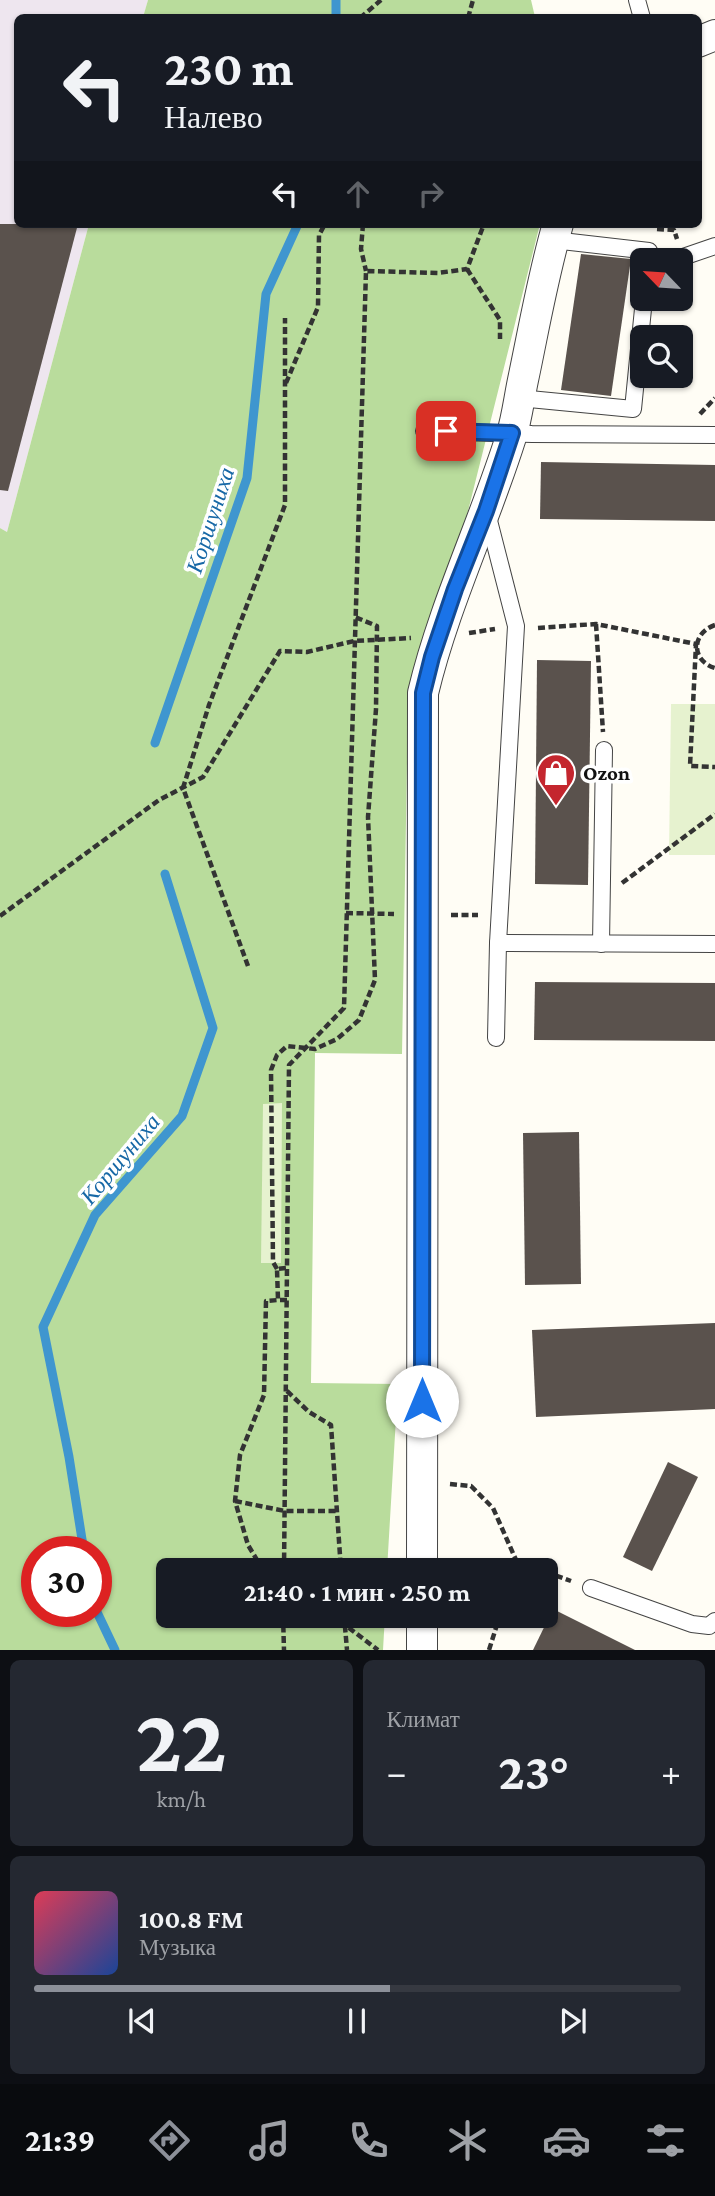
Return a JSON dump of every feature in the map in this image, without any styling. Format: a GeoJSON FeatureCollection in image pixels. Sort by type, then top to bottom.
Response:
{"type":"FeatureCollection","features":[{"type":"Feature","properties":{"kind":"street"},"geometry":{"type":"LineString","coordinates":[[422,1558],[423,693],[455,589],[486,511],[512,433],[556,232]]}},
{"type":"Feature","properties":{"kind":"street"},"geometry":{"type":"LineString","coordinates":[[422,1628],[422,1650]]}},
{"type":"Feature","properties":{"kind":"lane"},"geometry":{"type":"LineString","coordinates":[[556,232],[634,248]]}},
{"type":"Feature","properties":{"kind":"lane"},"geometry":{"type":"LineString","coordinates":[[693,254],[715,246]]}},
{"type":"Feature","properties":{"kind":"lane"},"geometry":{"type":"LineString","coordinates":[[519,398],[633,409],[643,312]]}},
{"type":"Feature","properties":{"kind":"lane"},"geometry":{"type":"LineString","coordinates":[[424,431],[715,435]]}},
{"type":"Feature","properties":{"kind":"lane"},"geometry":{"type":"LineString","coordinates":[[486,511],[516,626],[498,943],[496,1038]]}},
{"type":"Feature","properties":{"kind":"lane"},"geometry":{"type":"LineString","coordinates":[[601,944],[604,750]]}},
{"type":"Feature","properties":{"kind":"lane"},"geometry":{"type":"LineString","coordinates":[[498,943],[715,944]]}},
{"type":"Feature","properties":{"kind":"lane"},"geometry":{"type":"LineString","coordinates":[[591,1588],[692,1625],[709,1626],[715,1622]]}},
{"type":"Feature","properties":{"kind":"path"},"geometry":{"type":"LineString","coordinates":[[365,14],[381,0]]}},
{"type":"Feature","properties":{"kind":"path"},"geometry":{"type":"LineString","coordinates":[[285,387],[318,307],[319,235],[323,228]]}},
{"type":"Feature","properties":{"kind":"path"},"geometry":{"type":"LineString","coordinates":[[284,1558],[289,1065],[344,1008],[366,271],[360,250],[363,228]]}},
{"type":"Feature","properties":{"kind":"path"},"geometry":{"type":"LineString","coordinates":[[467,268],[483,228]]}},
{"type":"Feature","properties":{"kind":"path"},"geometry":{"type":"LineString","coordinates":[[366,271],[438,273],[467,268]]}},
{"type":"Feature","properties":{"kind":"path"},"geometry":{"type":"LineString","coordinates":[[467,268],[500,320],[500,346]]}},
{"type":"Feature","properties":{"kind":"path"},"geometry":{"type":"LineString","coordinates":[[248,966],[183,788],[209,705],[285,505],[285,318]]}},
{"type":"Feature","properties":{"kind":"path"},"geometry":{"type":"LineString","coordinates":[[278,1300],[277,1269],[273,1262],[271,1070],[276,1055],[287,1046],[315,1049],[337,1039],[359,1020],[375,980],[368,817],[376,709],[377,626],[355,617]]}},
{"type":"Feature","properties":{"kind":"path"},"geometry":{"type":"LineString","coordinates":[[516,626],[538,628],[596,624],[696,645]]}},
{"type":"Feature","properties":{"kind":"path"},"geometry":{"type":"LineString","coordinates":[[596,624],[604,750]]}},
{"type":"Feature","properties":{"kind":"path"},"geometry":{"type":"LineString","coordinates":[[715,625],[701,633],[696,645],[690,766],[715,767]]}},
{"type":"Feature","properties":{"kind":"path"},"geometry":{"type":"LineString","coordinates":[[0,916],[159,800],[203,777],[280,650],[306,652],[354,641]]}},
{"type":"Feature","properties":{"kind":"path"},"geometry":{"type":"LineString","coordinates":[[696,645],[700,659],[715,668]]}},
{"type":"Feature","properties":{"kind":"path"},"geometry":{"type":"LineString","coordinates":[[602,889],[616,888],[715,814]]}},
{"type":"Feature","properties":{"kind":"path"},"geometry":{"type":"LineString","coordinates":[[277,1269],[287,1268]]}},
{"type":"Feature","properties":{"kind":"path"},"geometry":{"type":"LineString","coordinates":[[256,1558],[248,1545],[235,1500],[240,1455],[264,1395],[266,1301],[287,1300]]}},
{"type":"Feature","properties":{"kind":"path"},"geometry":{"type":"LineString","coordinates":[[286,1390],[309,1412],[331,1425],[340,1558]]}},
{"type":"Feature","properties":{"kind":"path"},"geometry":{"type":"LineString","coordinates":[[445,1483],[471,1486],[493,1508],[515,1558]]}},
{"type":"Feature","properties":{"kind":"path"},"geometry":{"type":"LineString","coordinates":[[235,1500],[285,1511],[337,1511]]}},
{"type":"Feature","properties":{"kind":"path"},"geometry":{"type":"LineString","coordinates":[[283,1628],[284,1650]]}},
{"type":"Feature","properties":{"kind":"path"},"geometry":{"type":"LineString","coordinates":[[345,1628],[347,1650]]}},
{"type":"Feature","properties":{"kind":"path"},"geometry":{"type":"LineString","coordinates":[[351,1628],[378,1650]]}},
{"type":"Feature","properties":{"kind":"path"},"geometry":{"type":"LineString","coordinates":[[489,1650],[496,1628]]}},
{"type":"Feature","properties":{"kind":"shaded area"},"geometry":{"type":"Polygon","coordinates":[[[0,0],[148,0],[144,14],[14,14],[14,228],[88,228],[7,532],[0,528],[0,0]]]}},
{"type":"Feature","properties":{"kind":"green space"},"geometry":{"type":"Polygon","coordinates":[[[148,0],[531,0],[534,14],[144,14],[148,0]]]}},
{"type":"Feature","properties":{"kind":"green space"},"geometry":{"type":"Polygon","coordinates":[[[88,228],[539,228],[467,515],[408,704],[402,1054],[315,1053],[311,1383],[398,1384],[388,1558],[156,1558],[156,1628],[384,1628],[383,1650],[0,1650],[0,528],[7,532],[88,228]]]}},
{"type":"Feature","properties":{"kind":"green space"},"geometry":{"type":"Polygon","coordinates":[[[671,704],[715,704],[715,855],[669,855],[671,704]]]}},
{"type":"Feature","properties":{"kind":"green space"},"geometry":{"type":"Polygon","coordinates":[[[282,1103],[281,1263],[261,1263],[263,1104],[282,1103]]]}},
{"type":"Feature","properties":{"kind":"building"},"geometry":{"type":"Polygon","coordinates":[[[0,224],[14,224],[14,228],[77,228],[8,491],[0,490],[0,224]]]}},
{"type":"Feature","properties":{"kind":"building"},"geometry":{"type":"Polygon","coordinates":[[[581,254],[630,259],[611,396],[561,390],[581,254]]]}},
{"type":"Feature","properties":{"kind":"building"},"geometry":{"type":"Polygon","coordinates":[[[541,462],[715,465],[715,521],[540,519],[541,462]]]}},
{"type":"Feature","properties":{"kind":"building"},"geometry":{"type":"Polygon","coordinates":[[[537,660],[591,661],[588,885],[535,884],[537,660]]]}},
{"type":"Feature","properties":{"kind":"building"},"geometry":{"type":"Polygon","coordinates":[[[535,982],[715,983],[715,1041],[534,1040],[535,982]]]}},
{"type":"Feature","properties":{"kind":"building"},"geometry":{"type":"Polygon","coordinates":[[[579,1132],[581,1284],[525,1285],[523,1133],[579,1132]]]}},
{"type":"Feature","properties":{"kind":"building"},"geometry":{"type":"Polygon","coordinates":[[[715,1323],[715,1409],[536,1417],[532,1330],[715,1323]]]}},
{"type":"Feature","properties":{"kind":"building"},"geometry":{"type":"Polygon","coordinates":[[[668,1462],[698,1477],[652,1571],[623,1557],[668,1462]]]}},
{"type":"Feature","properties":{"kind":"building"},"geometry":{"type":"Polygon","coordinates":[[[558,1612],[635,1650],[533,1650],[544,1628],[558,1628],[558,1612]]]}},
{"type":"Feature","properties":{"kind":"waterway","name":"Коршуниха"},"geometry":{"type":"LineString","coordinates":[[336,0],[336,14]]}},
{"type":"Feature","properties":{"kind":"waterway","name":"Коршуниха"},"geometry":{"type":"LineString","coordinates":[[155,743],[247,478],[266,294],[296,228]]}},
{"type":"Feature","properties":{"kind":"waterway","name":"Коршуниха"},"geometry":{"type":"LineString","coordinates":[[81,1536],[43,1327],[95,1215],[182,1116],[213,1028],[165,874]]}},
{"type":"Feature","properties":{"kind":"waterway","name":"Коршуниха"},"geometry":{"type":"LineString","coordinates":[[104,1627],[115,1650]]}},
{"type":"Feature","properties":{"kind":"place","name":"Ozon"},"geometry":{"type":"Point","coordinates":[556,807]}},
{"type":"Feature","properties":{"kind":"route"},"geometry":{"type":"LineString","coordinates":[[422,1401],[423,693],[455,589],[486,511],[512,433],[446,431]]}}]}
